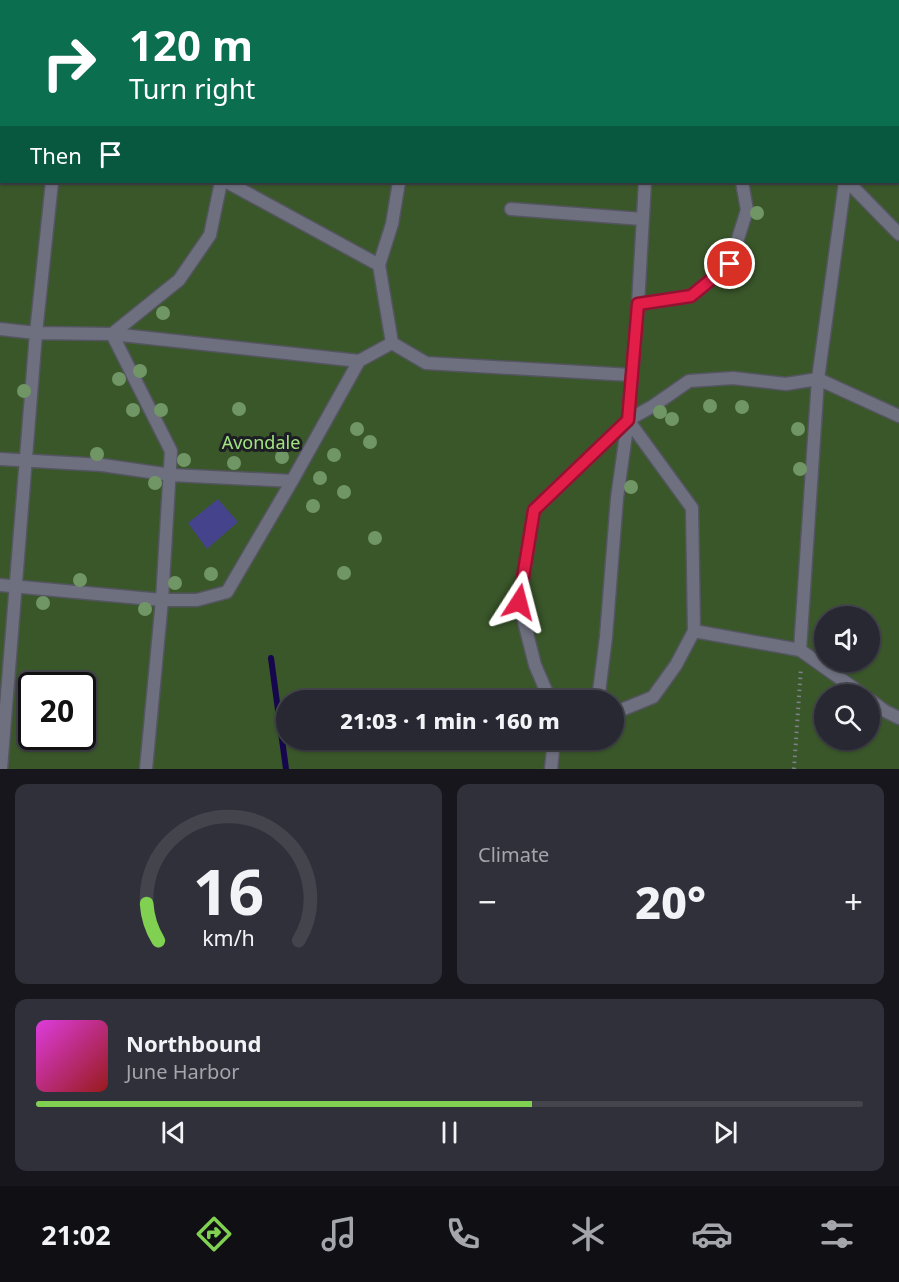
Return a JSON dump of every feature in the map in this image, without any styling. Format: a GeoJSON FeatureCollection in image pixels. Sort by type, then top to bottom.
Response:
{"type":"FeatureCollection","features":[{"type":"Feature","properties":{"kind":"lane"},"geometry":{"type":"LineString","coordinates":[[1,769],[36,333],[52,183]]}},
{"type":"Feature","properties":{"kind":"lane"},"geometry":{"type":"LineString","coordinates":[[112,334],[178,279],[210,235],[221,183]]}},
{"type":"Feature","properties":{"kind":"lane"},"geometry":{"type":"LineString","coordinates":[[229,183],[379,265]]}},
{"type":"Feature","properties":{"kind":"lane"},"geometry":{"type":"LineString","coordinates":[[392,343],[379,265],[392,224],[399,183]]}},
{"type":"Feature","properties":{"kind":"lane"},"geometry":{"type":"LineString","coordinates":[[599,690],[606,637],[617,498],[628,420],[645,183]]}},
{"type":"Feature","properties":{"kind":"lane"},"geometry":{"type":"LineString","coordinates":[[638,304],[691,296],[730,264],[747,210],[742,183]]}},
{"type":"Feature","properties":{"kind":"lane"},"geometry":{"type":"LineString","coordinates":[[800,650],[818,379],[847,183]]}},
{"type":"Feature","properties":{"kind":"lane"},"geometry":{"type":"LineString","coordinates":[[848,183],[899,234]]}},
{"type":"Feature","properties":{"kind":"lane"},"geometry":{"type":"LineString","coordinates":[[511,209],[642,219]]}},
{"type":"Feature","properties":{"kind":"lane"},"geometry":{"type":"LineString","coordinates":[[0,329],[36,333],[112,334],[359,361]]}},
{"type":"Feature","properties":{"kind":"lane"},"geometry":{"type":"LineString","coordinates":[[112,334],[171,451],[162,600],[146,769]]}},
{"type":"Feature","properties":{"kind":"lane"},"geometry":{"type":"LineString","coordinates":[[0,585],[162,600],[197,600],[227,592],[359,361],[392,343]]}},
{"type":"Feature","properties":{"kind":"lane"},"geometry":{"type":"LineString","coordinates":[[392,343],[426,363],[632,375]]}},
{"type":"Feature","properties":{"kind":"lane"},"geometry":{"type":"LineString","coordinates":[[545,690],[535,665],[519,602],[534,510],[628,420],[689,381],[733,378],[786,384],[818,379],[899,416]]}},
{"type":"Feature","properties":{"kind":"lane"},"geometry":{"type":"LineString","coordinates":[[624,709],[653,698],[676,665],[694,631],[692,508],[628,420]]}},
{"type":"Feature","properties":{"kind":"lane"},"geometry":{"type":"LineString","coordinates":[[0,459],[102,465],[171,475],[292,481]]}},
{"type":"Feature","properties":{"kind":"lane"},"geometry":{"type":"LineString","coordinates":[[694,631],[800,650],[848,684]]}},
{"type":"Feature","properties":{"kind":"lane"},"geometry":{"type":"LineString","coordinates":[[880,707],[899,718]]}},
{"type":"Feature","properties":{"kind":"lane"},"geometry":{"type":"LineString","coordinates":[[551,769],[553,750]]}},
{"type":"Feature","properties":{"kind":"path"},"geometry":{"type":"LineString","coordinates":[[794,769],[802,679],[800,650]]}},
{"type":"Feature","properties":{"kind":"green space","name":"Avondale"},"geometry":{"type":"Polygon","coordinates":[[[0,183],[899,183],[899,769],[0,769],[0,183]]]}},
{"type":"Feature","properties":{"kind":"building"},"geometry":{"type":"Polygon","coordinates":[[[218,499],[238,522],[207,549],[188,523],[218,499]]]}},
{"type":"Feature","properties":{"kind":"waterway"},"geometry":{"type":"LineString","coordinates":[[271,658],[286,769]]}},
{"type":"Feature","properties":{"kind":"route"},"geometry":{"type":"LineString","coordinates":[[519,602],[534,510],[628,420],[638,304],[691,296],[730,264]]}}]}
